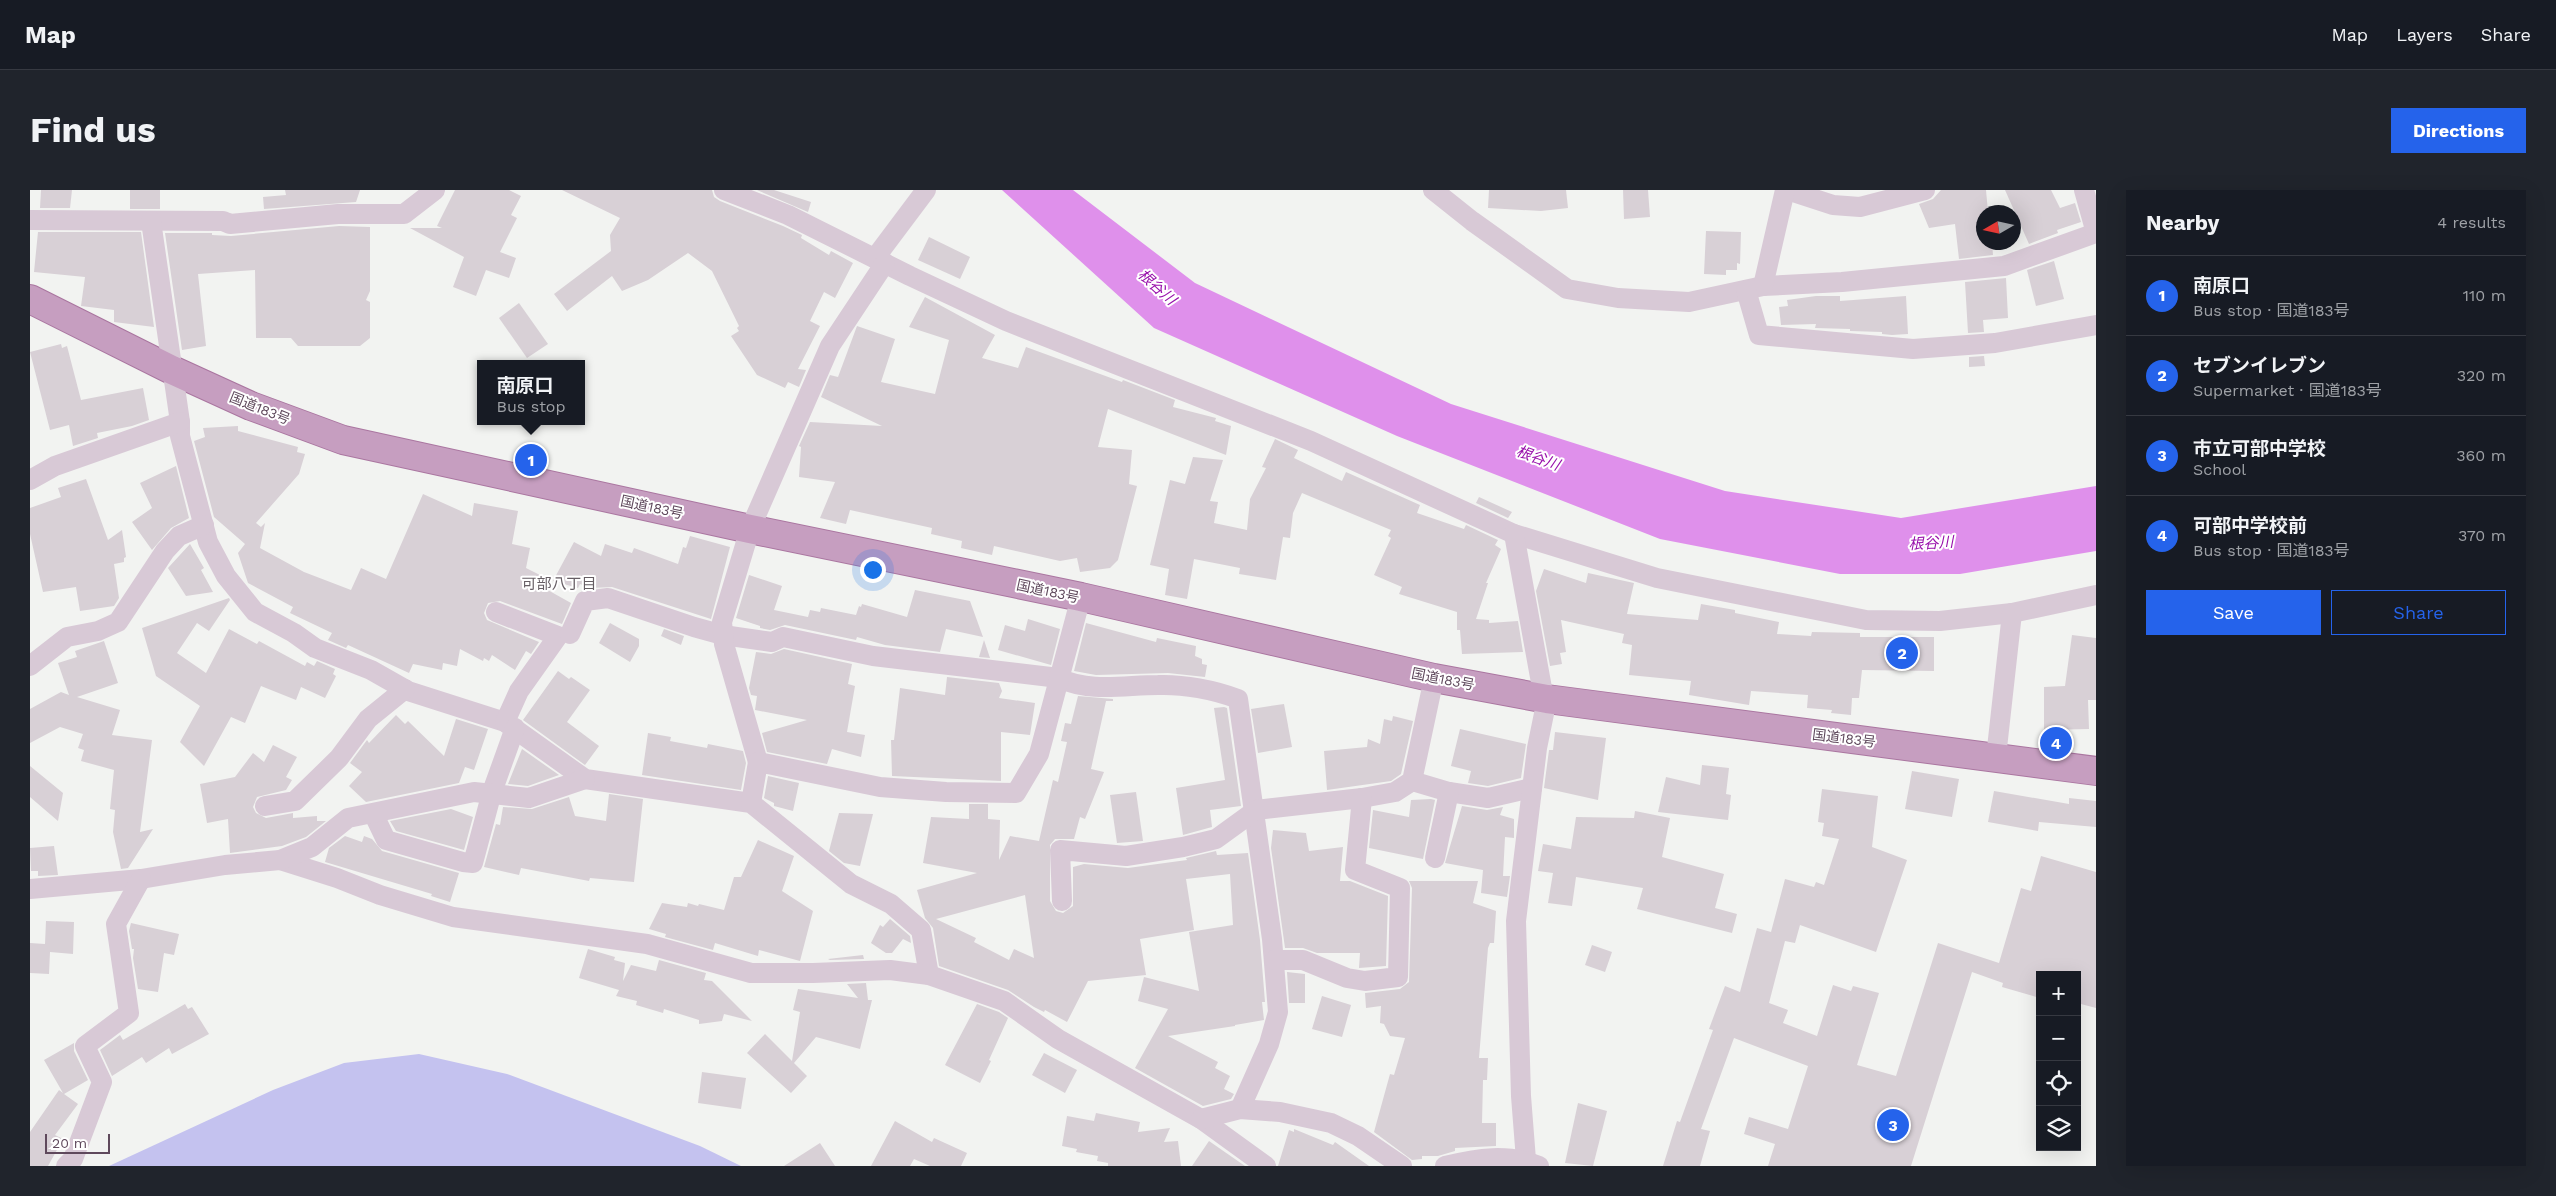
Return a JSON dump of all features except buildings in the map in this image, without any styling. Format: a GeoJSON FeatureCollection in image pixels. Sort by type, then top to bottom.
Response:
{"type":"FeatureCollection","features":[{"type":"Feature","properties":{"kind":"highway","name":"国道183号"},"geometry":{"type":"LineString","coordinates":[[30,299],[172,370],[251,406],[343,440],[750,529],[1081,598],[1434,678],[1546,699],[2096,771]]}},
{"type":"Feature","properties":{"kind":"street"},"geometry":{"type":"LineString","coordinates":[[30,220],[223,221],[230,224],[266,223],[338,214],[404,214],[434,190]]}},
{"type":"Feature","properties":{"kind":"street"},"geometry":{"type":"LineString","coordinates":[[724,190],[788,214],[880,261],[1006,321],[1311,441],[1514,534],[1657,578],[1866,620],[1940,621],[2012,613],[2096,595]]}},
{"type":"Feature","properties":{"kind":"street"},"geometry":{"type":"LineString","coordinates":[[1433,190],[1472,221],[1567,289],[1618,298],[1689,302],[1755,288],[1842,282],[2004,266],[2096,233],[2084,190]]}},
{"type":"Feature","properties":{"kind":"street"},"geometry":{"type":"LineString","coordinates":[[1925,190],[1860,207],[1833,205],[1786,190],[1755,288],[1759,335],[1913,349],[1995,343],[2096,325]]}},
{"type":"Feature","properties":{"kind":"street"},"geometry":{"type":"LineString","coordinates":[[751,803],[758,762],[723,635],[722,622],[750,529],[830,346],[880,261],[922,196]]}},
{"type":"Feature","properties":{"kind":"street"},"geometry":{"type":"LineString","coordinates":[[151,221],[180,422],[180,436],[208,542],[226,576],[255,612],[294,633],[315,648],[371,670],[405,689],[510,725],[586,779]]}},
{"type":"Feature","properties":{"kind":"street"},"geometry":{"type":"LineString","coordinates":[[30,480],[55,466],[180,422]]}},
{"type":"Feature","properties":{"kind":"street"},"geometry":{"type":"LineString","coordinates":[[30,666],[67,637],[98,631],[118,622],[165,551],[179,536],[204,525]]}},
{"type":"Feature","properties":{"kind":"street"},"geometry":{"type":"LineString","coordinates":[[1445,1166],[1475,1158],[1533,1163],[1521,1096],[1516,921],[1532,788],[1546,699],[1514,534]]}},
{"type":"Feature","properties":{"kind":"street"},"geometry":{"type":"LineString","coordinates":[[570,634],[585,601],[608,598],[723,635],[772,642],[783,637],[874,656],[1059,678],[1074,685],[1116,687],[1160,684],[1228,694],[1238,699],[1256,810],[1274,960],[1278,1012],[1269,1044],[1240,1109]]}},
{"type":"Feature","properties":{"kind":"street"},"geometry":{"type":"LineString","coordinates":[[758,762],[880,787],[946,792],[1016,793],[1039,754],[1081,598]]}},
{"type":"Feature","properties":{"kind":"street"},"geometry":{"type":"LineString","coordinates":[[374,815],[386,840],[463,862],[473,863],[519,691],[558,636],[496,612]]}},
{"type":"Feature","properties":{"kind":"street"},"geometry":{"type":"LineString","coordinates":[[1996,757],[2012,613]]}},
{"type":"Feature","properties":{"kind":"street"},"geometry":{"type":"LineString","coordinates":[[1062,902],[1060,850],[1126,856],[1183,847],[1216,839],[1256,810],[1362,798],[1395,792],[1412,781],[1434,678]]}},
{"type":"Feature","properties":{"kind":"street"},"geometry":{"type":"LineString","coordinates":[[265,806],[295,801],[339,758],[368,719],[405,689]]}},
{"type":"Feature","properties":{"kind":"street"},"geometry":{"type":"LineString","coordinates":[[30,888],[141,879],[225,865],[280,860],[312,847],[348,818],[374,815],[474,792],[492,792],[529,798],[586,779],[751,803],[851,884],[891,904],[922,930],[929,975]]}},
{"type":"Feature","properties":{"kind":"street"},"geometry":{"type":"LineString","coordinates":[[1412,781],[1449,792],[1488,798],[1532,788]]}},
{"type":"Feature","properties":{"kind":"street"},"geometry":{"type":"LineString","coordinates":[[1435,858],[1449,792]]}},
{"type":"Feature","properties":{"kind":"street"},"geometry":{"type":"LineString","coordinates":[[1274,960],[1303,960],[1347,978],[1365,981],[1398,977],[1400,888],[1356,870],[1362,798]]}},
{"type":"Feature","properties":{"kind":"street"},"geometry":{"type":"LineString","coordinates":[[280,860],[337,878],[380,896],[453,917],[647,944],[751,973],[890,970],[929,975],[1004,1002],[1066,1043],[1200,1119],[1266,1166]]}},
{"type":"Feature","properties":{"kind":"street"},"geometry":{"type":"LineString","coordinates":[[66,1166],[73,1159],[102,1082],[85,1046],[129,1013],[116,924],[141,879]]}},
{"type":"Feature","properties":{"kind":"street"},"geometry":{"type":"LineString","coordinates":[[1200,1119],[1240,1109],[1280,1112],[1330,1123],[1358,1136],[1402,1166]]}},
{"type":"Feature","properties":{"kind":"shaded area"},"geometry":{"type":"Polygon","coordinates":[[[419,1054],[507,1074],[700,1146],[741,1166],[109,1166],[273,1090],[344,1063],[419,1054]]]}},
{"type":"Feature","properties":{"kind":"water","name":"根谷川"},"geometry":{"type":"Polygon","coordinates":[[[1002,190],[1073,190],[1195,283],[1451,404],[1725,491],[1901,518],[2096,486],[2096,551],[1960,574],[1840,574],[1660,539],[1397,436],[1154,328],[1002,190]]]}},
{"type":"Feature","properties":{"kind":"place","name":"南原口"},"geometry":{"type":"Point","coordinates":[531,460]}},
{"type":"Feature","properties":{"kind":"place","name":"セブンイレブン"},"geometry":{"type":"Point","coordinates":[1902,653]}},
{"type":"Feature","properties":{"kind":"place","name":"可部中学校前"},"geometry":{"type":"Point","coordinates":[2056,743]}},
{"type":"Feature","properties":{"kind":"place","name":"市立可部中学校"},"geometry":{"type":"Point","coordinates":[1893,1125]}},
{"type":"Feature","properties":{"kind":"district","name":"可部八丁目"},"geometry":{"type":"Point","coordinates":[559,584]}}]}
